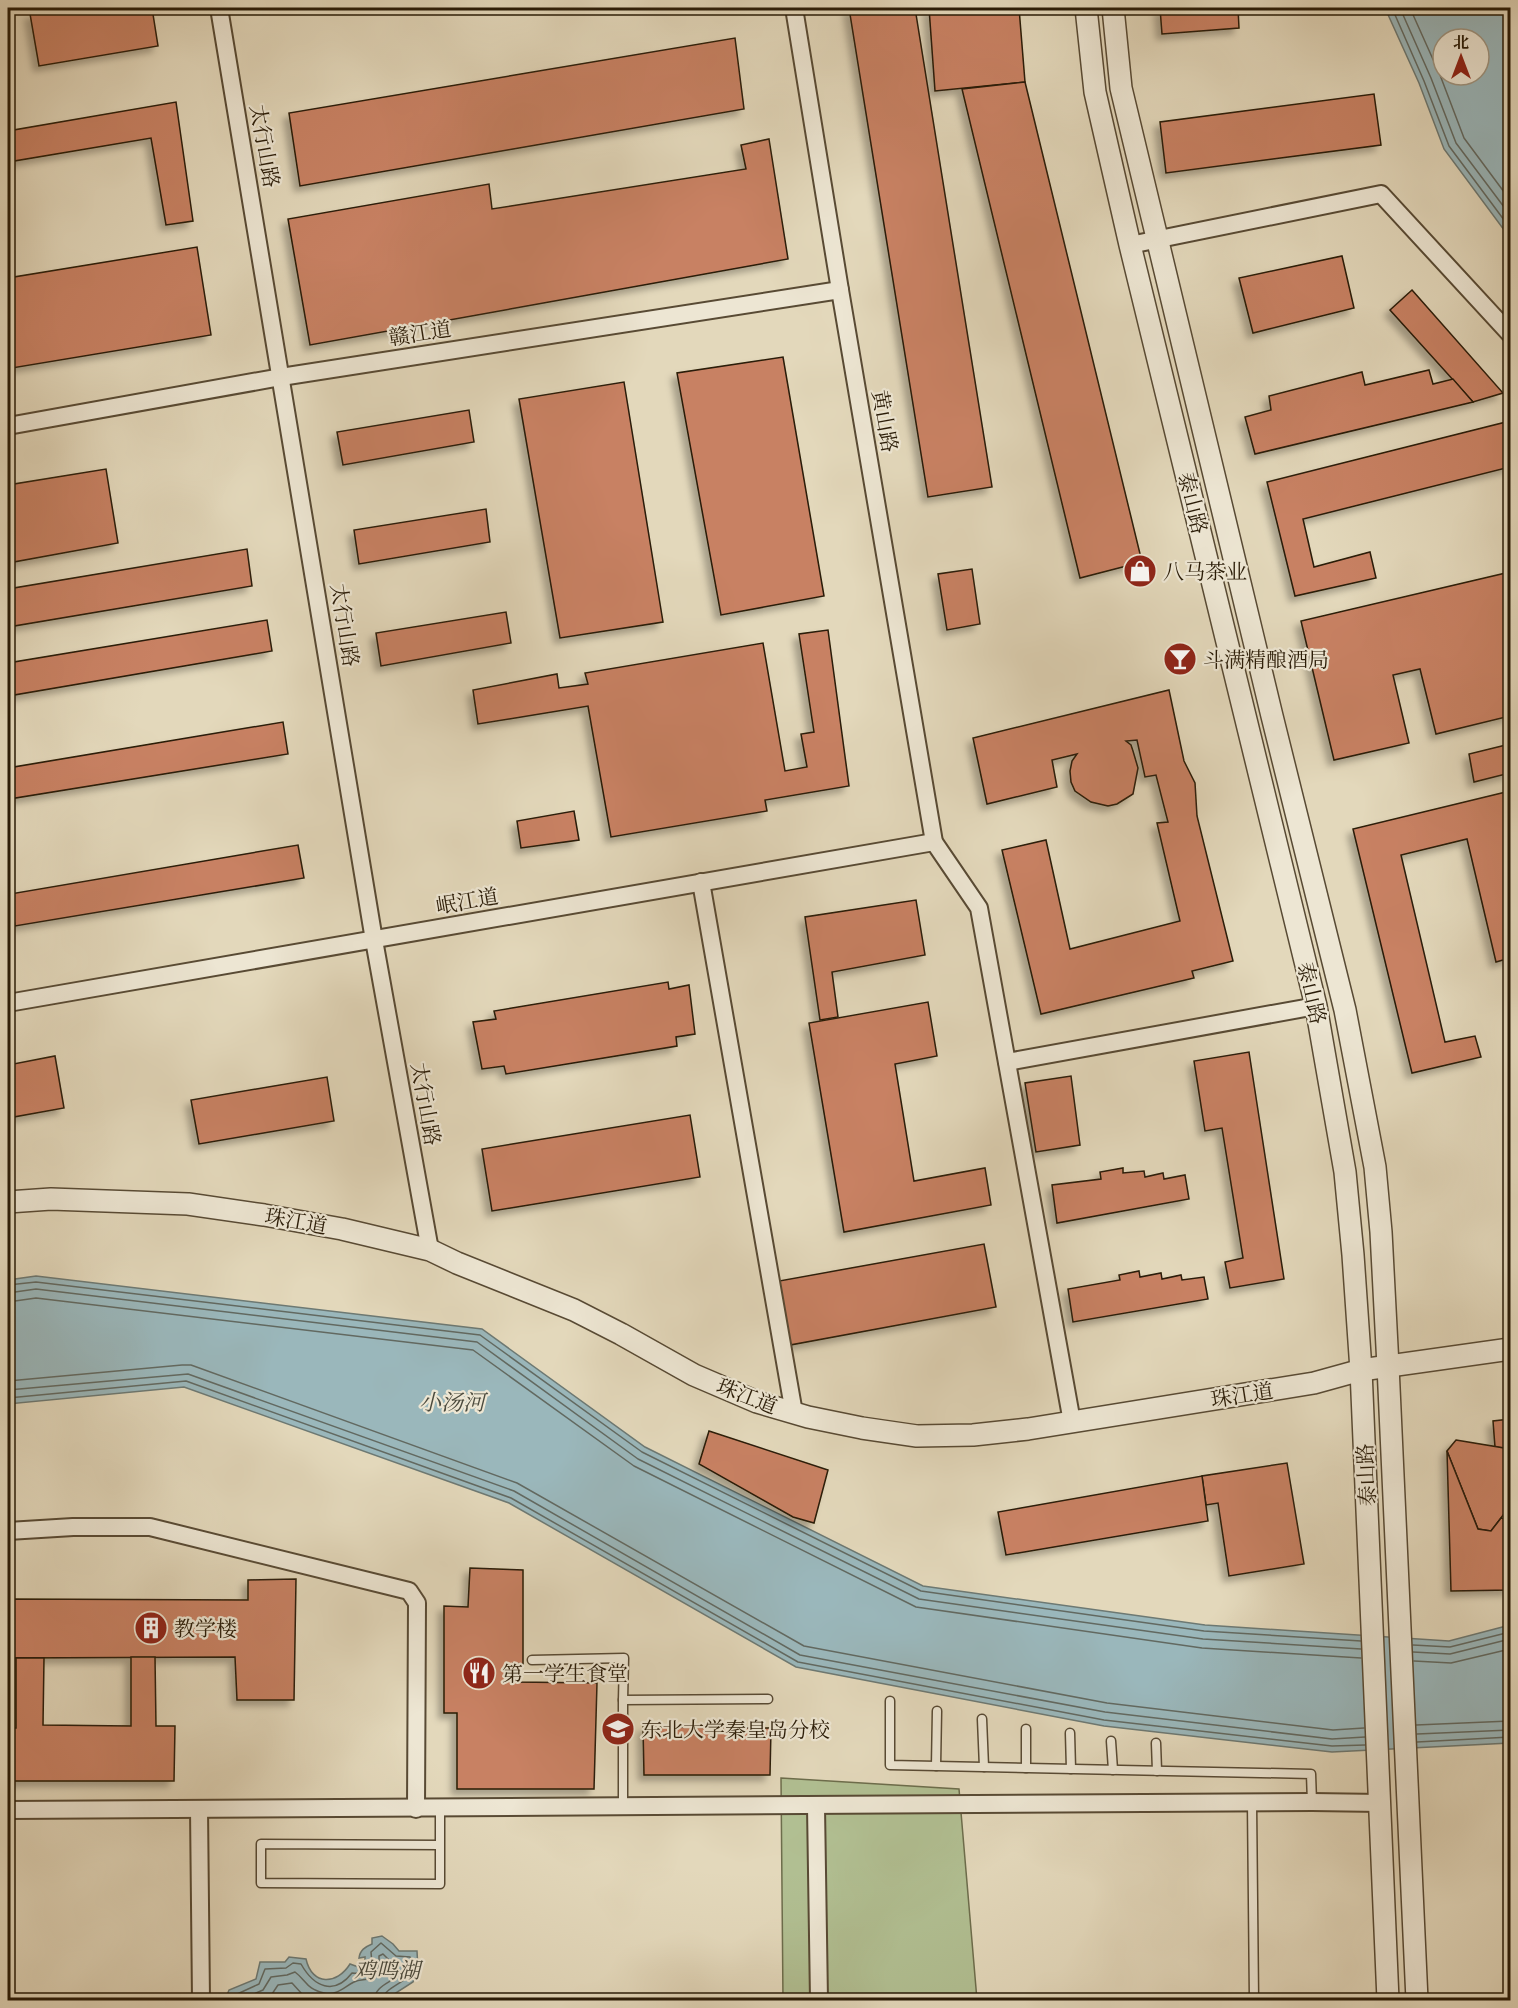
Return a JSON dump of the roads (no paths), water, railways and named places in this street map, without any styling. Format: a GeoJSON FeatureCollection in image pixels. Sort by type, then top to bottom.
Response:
{"type":"FeatureCollection","features":[{"type":"Feature","properties":{"kind":"street","name":"太行山路"},"geometry":{"type":"LineString","coordinates":[[219,8],[374,940],[430,1250]]}},
{"type":"Feature","properties":{"kind":"street","name":"黄山路"},"geometry":{"type":"LineString","coordinates":[[794,8],[934,842]]}},
{"type":"Feature","properties":{"kind":"street","name":"泰山路"},"geometry":{"type":"LineString","coordinates":[[1086,8],[1095,92],[1130,245],[1317,1006],[1345,1172],[1361,1370],[1388,2001]]}},
{"type":"Feature","properties":{"kind":"street"},"geometry":{"type":"LineString","coordinates":[[1113,8],[1121,88],[1269,705],[1345,1010],[1375,1167],[1388,1366],[1417,2001]]}},
{"type":"Feature","properties":{"kind":"street"},"geometry":{"type":"LineString","coordinates":[[1130,245],[1381,194],[1510,334]]}},
{"type":"Feature","properties":{"kind":"street","name":"赣江道"},"geometry":{"type":"LineString","coordinates":[[8,426],[281,377],[840,290]]}},
{"type":"Feature","properties":{"kind":"street"},"geometry":{"type":"LineString","coordinates":[[934,842],[980,908],[1072,1422]]}},
{"type":"Feature","properties":{"kind":"street","name":"岷江道"},"geometry":{"type":"LineString","coordinates":[[8,1003],[934,842]]}},
{"type":"Feature","properties":{"kind":"street"},"geometry":{"type":"LineString","coordinates":[[701,882],[794,1413]]}},
{"type":"Feature","properties":{"kind":"street"},"geometry":{"type":"LineString","coordinates":[[1007,1062],[1317,1006]]}},
{"type":"Feature","properties":{"kind":"street","name":"珠江道"},"geometry":{"type":"LineString","coordinates":[[8,1202],[51,1199],[188,1204],[298,1221],[430,1250],[456,1263],[574,1310],[694,1375],[757,1402],[862,1428],[917,1436],[973,1435],[1028,1429],[1314,1383],[1361,1370],[1510,1348]]}},
{"type":"Feature","properties":{"kind":"street"},"geometry":{"type":"LineString","coordinates":[[8,1531],[73,1527],[150,1527],[410,1591],[417,1603],[416,1809]]}},
{"type":"Feature","properties":{"kind":"street"},"geometry":{"type":"LineString","coordinates":[[8,1810],[1381,1803]]}},
{"type":"Feature","properties":{"kind":"street"},"geometry":{"type":"LineString","coordinates":[[816,1807],[819,2001]]}},
{"type":"Feature","properties":{"kind":"street"},"geometry":{"type":"LineString","coordinates":[[200,1809],[201,2001]]}},
{"type":"Feature","properties":{"kind":"lane"},"geometry":{"type":"LineString","coordinates":[[532,1660],[624,1658],[623,1806]]}},
{"type":"Feature","properties":{"kind":"lane"},"geometry":{"type":"LineString","coordinates":[[623,1700],[768,1699]]}},
{"type":"Feature","properties":{"kind":"lane"},"geometry":{"type":"LineString","coordinates":[[890,1701],[890,1766],[1311,1774],[1312,1802]]}},
{"type":"Feature","properties":{"kind":"lane"},"geometry":{"type":"LineString","coordinates":[[936,1766],[937,1712]]}},
{"type":"Feature","properties":{"kind":"lane"},"geometry":{"type":"LineString","coordinates":[[982,1719],[984,1767]]}},
{"type":"Feature","properties":{"kind":"lane"},"geometry":{"type":"LineString","coordinates":[[1026,1728],[1026,1768]]}},
{"type":"Feature","properties":{"kind":"lane"},"geometry":{"type":"LineString","coordinates":[[1070,1733],[1071,1769]]}},
{"type":"Feature","properties":{"kind":"lane"},"geometry":{"type":"LineString","coordinates":[[1112,1741],[1113,1770]]}},
{"type":"Feature","properties":{"kind":"lane"},"geometry":{"type":"LineString","coordinates":[[1156,1743],[1157,1771]]}},
{"type":"Feature","properties":{"kind":"lane"},"geometry":{"type":"LineString","coordinates":[[1252,1803],[1254,2001]]}},
{"type":"Feature","properties":{"kind":"lane"},"geometry":{"type":"LineString","coordinates":[[440,1809],[440,1845],[440,1884],[261,1883],[261,1844],[440,1845]]}},
{"type":"Feature","properties":{"kind":"water"},"geometry":{"type":"Polygon","coordinates":[[[1385,8],[1510,8],[1510,238],[1444,149],[1419,83],[1385,8]]]}},
{"type":"Feature","properties":{"kind":"water","name":"小汤河"},"geometry":{"type":"Polygon","coordinates":[[[36,1276],[482,1329],[645,1447],[923,1586],[1205,1625],[1449,1641],[1510,1625],[1510,1743],[1332,1752],[1104,1726],[796,1667],[509,1503],[184,1387],[8,1404],[8,1280],[36,1276]]]}},
{"type":"Feature","properties":{"kind":"water","name":"鸡鸣湖"},"geometry":{"type":"Polygon","coordinates":[[[382,1936],[399,1951],[417,1951],[418,1970],[413,1982],[385,2000],[225,2000],[229,1990],[256,1979],[260,1962],[285,1962],[289,1957],[306,1959],[309,1968],[319,1978],[332,1979],[345,1971],[350,1964],[361,1968],[365,1966],[365,1957],[359,1958],[360,1953],[372,1944],[372,1938],[382,1936]]]}},
{"type":"Feature","properties":{"kind":"place","name":"八马茶业"},"geometry":{"type":"Point","coordinates":[1140,571]}},
{"type":"Feature","properties":{"kind":"place","name":"斗满精酿酒局"},"geometry":{"type":"Point","coordinates":[1180,659]}},
{"type":"Feature","properties":{"kind":"place","name":"教学楼"},"geometry":{"type":"Point","coordinates":[151,1628]}},
{"type":"Feature","properties":{"kind":"place","name":"第一学生食堂"},"geometry":{"type":"Point","coordinates":[479,1673]}},
{"type":"Feature","properties":{"kind":"place","name":"东北大学秦皇岛分校"},"geometry":{"type":"Point","coordinates":[618,1729]}}]}
